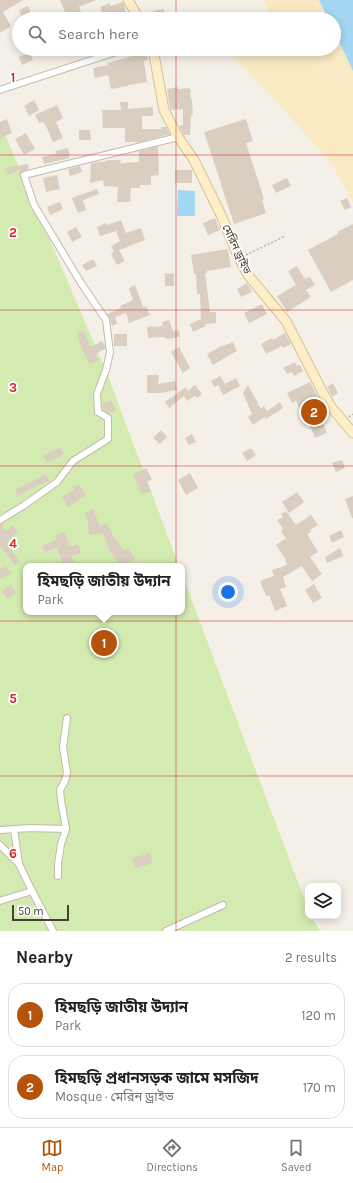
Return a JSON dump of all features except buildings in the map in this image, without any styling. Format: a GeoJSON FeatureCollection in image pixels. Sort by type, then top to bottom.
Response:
{"type":"FeatureCollection","features":[{"type":"Feature","properties":{"kind":"main road"},"geometry":{"type":"LineString","coordinates":[[128,0],[135,12]]}},
{"type":"Feature","properties":{"kind":"main road","name":"মেরিন ড্রাইভ"},"geometry":{"type":"LineString","coordinates":[[154,56],[164,110],[178,137],[194,160],[221,215],[239,258],[248,275],[286,321],[324,395],[338,416],[353,433]]}},
{"type":"Feature","properties":{"kind":"street"},"geometry":{"type":"LineString","coordinates":[[0,90],[104,56]]}},
{"type":"Feature","properties":{"kind":"street"},"geometry":{"type":"LineString","coordinates":[[0,520],[23,506],[56,482],[73,461],[108,439],[108,418],[98,412],[97,394],[106,370],[110,352],[106,320],[81,283],[34,205],[24,175],[178,137]]}},
{"type":"Feature","properties":{"kind":"street"},"geometry":{"type":"LineString","coordinates":[[58,876],[61,844],[66,829],[60,800],[60,790],[67,773],[63,747],[67,718]]}},
{"type":"Feature","properties":{"kind":"street"},"geometry":{"type":"LineString","coordinates":[[1,830],[30,828],[66,829]]}},
{"type":"Feature","properties":{"kind":"street"},"geometry":{"type":"LineString","coordinates":[[14,829],[19,864],[53,931]]}},
{"type":"Feature","properties":{"kind":"street"},"geometry":{"type":"LineString","coordinates":[[0,845],[19,864]]}},
{"type":"Feature","properties":{"kind":"street"},"geometry":{"type":"LineString","coordinates":[[0,901],[32,891]]}},
{"type":"Feature","properties":{"kind":"street"},"geometry":{"type":"LineString","coordinates":[[166,931],[222,905]]}},
{"type":"Feature","properties":{"kind":"path"},"geometry":{"type":"LineString","coordinates":[[239,258],[285,236]]}},
{"type":"Feature","properties":{"kind":"green space"},"geometry":{"type":"Polygon","coordinates":[[[0,123],[108,376],[178,563],[23,563],[23,615],[185,615],[185,582],[305,901],[305,919],[313,919],[320,931],[0,931],[0,123]]]}},
{"type":"Feature","properties":{"kind":"sand"},"geometry":{"type":"Polygon","coordinates":[[[263,0],[319,0],[325,12],[268,12],[263,0]]]}},
{"type":"Feature","properties":{"kind":"sand"},"geometry":{"type":"Polygon","coordinates":[[[341,46],[353,71],[353,203],[333,166],[270,94],[232,56],[341,56],[341,46]]]}},
{"type":"Feature","properties":{"kind":"water"},"geometry":{"type":"Polygon","coordinates":[[[319,0],[353,0],[353,71],[341,46],[341,12],[325,12],[319,0]]]}},
{"type":"Feature","properties":{"kind":"water"},"geometry":{"type":"Polygon","coordinates":[[[178,190],[195,191],[195,216],[177,216],[178,190]]]}},
{"type":"Feature","properties":{"kind":"place","name":"হিমছড়ি প্রধানসড়ক জামে মসজিদ"},"geometry":{"type":"Point","coordinates":[314,412]}},
{"type":"Feature","properties":{"kind":"place","name":"হিমছড়ি জাতীয় উদ্যান"},"geometry":{"type":"Point","coordinates":[104,643]}}]}
